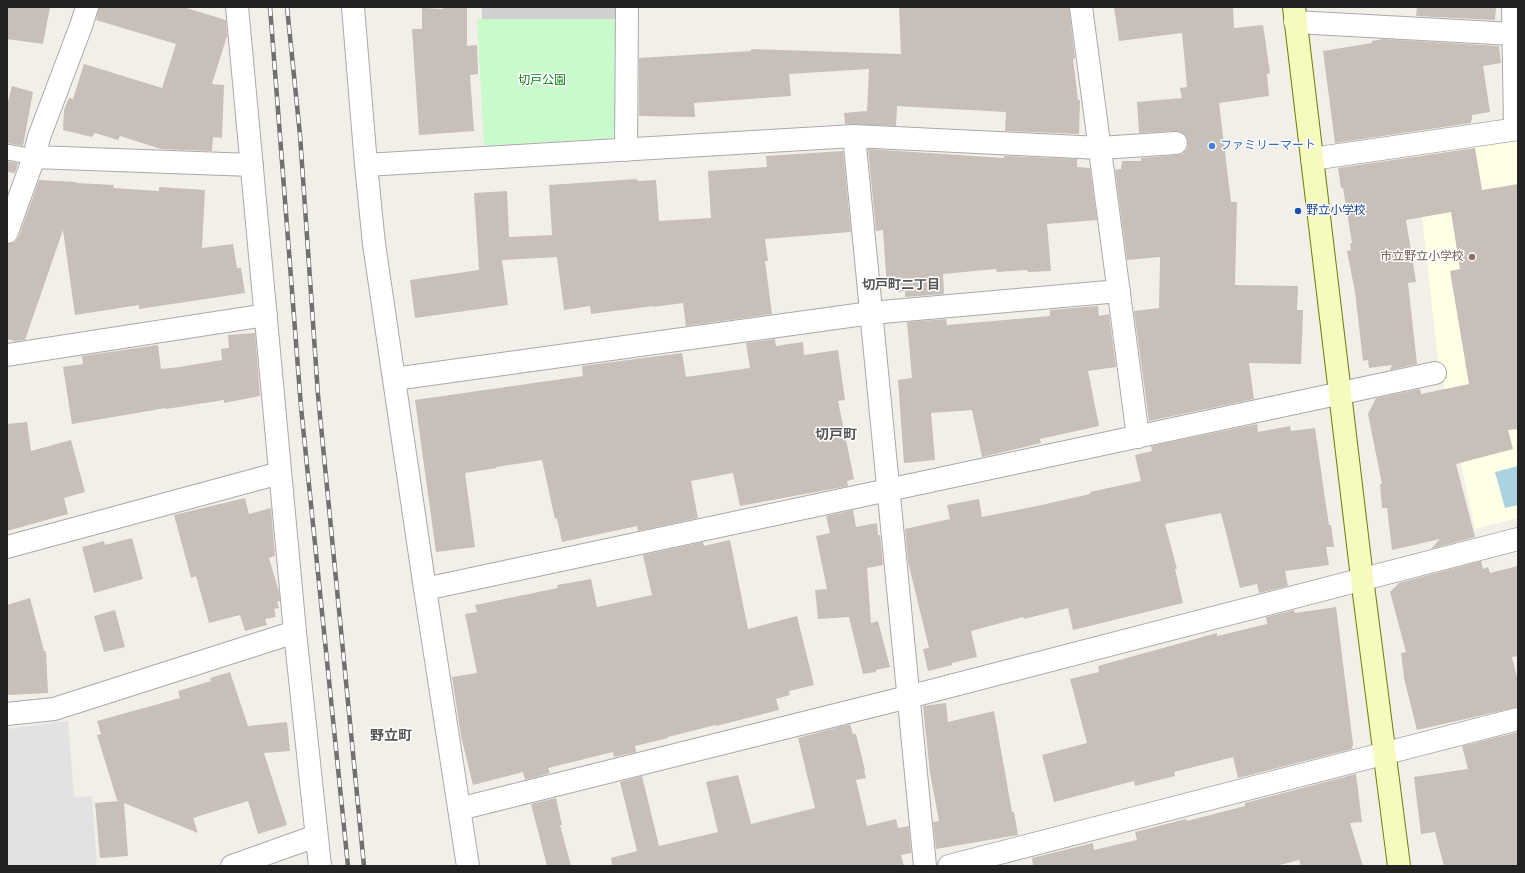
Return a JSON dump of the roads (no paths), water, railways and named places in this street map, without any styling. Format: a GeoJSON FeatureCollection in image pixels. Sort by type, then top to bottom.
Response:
{"type":"FeatureCollection","features":[{"type":"Feature","properties":{"kind":"street"},"geometry":{"type":"LineString","coordinates":[[7,232],[34,157],[39,137],[87,7]]}},
{"type":"Feature","properties":{"kind":"street"},"geometry":{"type":"LineString","coordinates":[[237,7],[294,632],[320,866]]}},
{"type":"Feature","properties":{"kind":"street"},"geometry":{"type":"LineString","coordinates":[[353,7],[374,244],[468,866]]}},
{"type":"Feature","properties":{"kind":"street"},"geometry":{"type":"LineString","coordinates":[[626,150],[627,7]]}},
{"type":"Feature","properties":{"kind":"street"},"geometry":{"type":"LineString","coordinates":[[1081,7],[1138,437]]}},
{"type":"Feature","properties":{"kind":"street"},"geometry":{"type":"LineString","coordinates":[[1312,159],[1516,129],[1513,7]]}},
{"type":"Feature","properties":{"kind":"street"},"geometry":{"type":"LineString","coordinates":[[1399,866],[1362,578],[1295,15],[1513,34]]}},
{"type":"Feature","properties":{"kind":"street"},"geometry":{"type":"LineString","coordinates":[[366,165],[854,136],[1100,148],[1176,143]]}},
{"type":"Feature","properties":{"kind":"street"},"geometry":{"type":"LineString","coordinates":[[854,136],[925,866]]}},
{"type":"Feature","properties":{"kind":"street"},"geometry":{"type":"LineString","coordinates":[[34,157],[252,165]]}},
{"type":"Feature","properties":{"kind":"street"},"geometry":{"type":"LineString","coordinates":[[394,379],[871,313],[1119,291]]}},
{"type":"Feature","properties":{"kind":"street"},"geometry":{"type":"LineString","coordinates":[[7,355],[266,314]]}},
{"type":"Feature","properties":{"kind":"street"},"geometry":{"type":"LineString","coordinates":[[425,589],[1435,373]]}},
{"type":"Feature","properties":{"kind":"street"},"geometry":{"type":"LineString","coordinates":[[7,547],[280,473]]}},
{"type":"Feature","properties":{"kind":"street"},"geometry":{"type":"LineString","coordinates":[[459,809],[908,697],[1362,578],[1518,539]]}},
{"type":"Feature","properties":{"kind":"street"},"geometry":{"type":"LineString","coordinates":[[7,714],[54,709],[294,632]]}},
{"type":"Feature","properties":{"kind":"street"},"geometry":{"type":"LineString","coordinates":[[949,866],[1518,719]]}},
{"type":"Feature","properties":{"kind":"street"},"geometry":{"type":"LineString","coordinates":[[232,866],[316,836]]}},
{"type":"Feature","properties":{"kind":"lane"},"geometry":{"type":"LineString","coordinates":[[7,152],[34,157]]}},
{"type":"Feature","properties":{"kind":"water"},"geometry":{"type":"Polygon","coordinates":[[[1518,466],[1518,505],[1505,508],[1495,472],[1518,466]]]}},
{"type":"Feature","properties":{"kind":"railway"},"geometry":{"type":"LineString","coordinates":[[270,7],[301,407],[348,866]]}},
{"type":"Feature","properties":{"kind":"railway"},"geometry":{"type":"LineString","coordinates":[[287,7],[300,135],[318,395],[364,866]]}},
{"type":"Feature","properties":{"kind":"place","name":"ファミリーマート"},"geometry":{"type":"Point","coordinates":[1212,146]}},
{"type":"Feature","properties":{"kind":"place","name":"野立小学校"},"geometry":{"type":"Point","coordinates":[1298,211]}},
{"type":"Feature","properties":{"kind":"place","name":"市立野立小学校"},"geometry":{"type":"Point","coordinates":[1472,257]}},
{"type":"Feature","properties":{"kind":"district","name":"切戸町二丁目"},"geometry":{"type":"Point","coordinates":[901,286]}},
{"type":"Feature","properties":{"kind":"district","name":"切戸町"},"geometry":{"type":"Point","coordinates":[836,436]}},
{"type":"Feature","properties":{"kind":"district","name":"野立町"},"geometry":{"type":"Point","coordinates":[391,737]}},
{"type":"Feature","properties":{"kind":"park label","name":"切戸公園"},"geometry":{"type":"Point","coordinates":[542,81]}}]}
